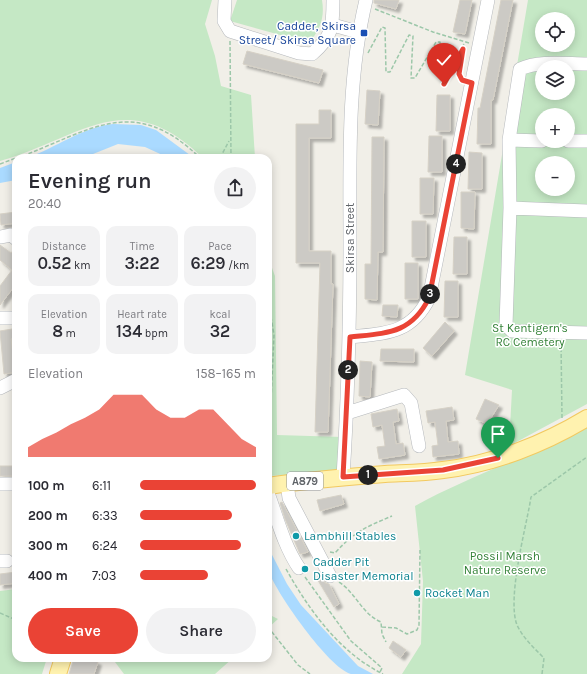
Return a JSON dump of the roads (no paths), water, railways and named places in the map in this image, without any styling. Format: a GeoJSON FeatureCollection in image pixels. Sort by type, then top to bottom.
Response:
{"type":"FeatureCollection","features":[{"type":"Feature","properties":{"kind":"main road","name":"A879"},"geometry":{"type":"LineString","coordinates":[[272,485],[343,477],[443,470],[470,465],[527,447],[562,432],[587,418]]}},
{"type":"Feature","properties":{"kind":"main road"},"geometry":{"type":"LineString","coordinates":[[58,674],[62,662]]}},
{"type":"Feature","properties":{"kind":"street"},"geometry":{"type":"LineString","coordinates":[[225,0],[224,21],[230,31],[299,53],[312,54],[324,44],[333,25],[333,0]]}},
{"type":"Feature","properties":{"kind":"street"},"geometry":{"type":"LineString","coordinates":[[350,337],[386,333],[409,324],[422,313],[429,298],[488,0]]}},
{"type":"Feature","properties":{"kind":"street","name":"Skirsa Street"},"geometry":{"type":"LineString","coordinates":[[343,477],[350,337],[350,142],[358,32],[365,3]]}},
{"type":"Feature","properties":{"kind":"street"},"geometry":{"type":"LineString","coordinates":[[333,25],[358,32]]}},
{"type":"Feature","properties":{"kind":"street"},"geometry":{"type":"LineString","coordinates":[[587,64],[540,64],[527,66],[520,70],[509,140],[510,208],[506,325],[512,332],[587,333]]}},
{"type":"Feature","properties":{"kind":"street"},"geometry":{"type":"LineString","coordinates":[[509,140],[535,140]]}},
{"type":"Feature","properties":{"kind":"street"},"geometry":{"type":"LineString","coordinates":[[575,141],[587,141]]}},
{"type":"Feature","properties":{"kind":"street"},"geometry":{"type":"LineString","coordinates":[[510,208],[587,211]]}},
{"type":"Feature","properties":{"kind":"street"},"geometry":{"type":"LineString","coordinates":[[0,237],[12,236]]}},
{"type":"Feature","properties":{"kind":"street"},"geometry":{"type":"LineString","coordinates":[[0,318],[12,318]]}},
{"type":"Feature","properties":{"kind":"street"},"geometry":{"type":"LineString","coordinates":[[0,388],[12,382]]}},
{"type":"Feature","properties":{"kind":"street"},"geometry":{"type":"LineString","coordinates":[[347,413],[404,395],[411,403],[419,446]]}},
{"type":"Feature","properties":{"kind":"street"},"geometry":{"type":"LineString","coordinates":[[287,483],[290,498],[330,576]]}},
{"type":"Feature","properties":{"kind":"street"},"geometry":{"type":"LineString","coordinates":[[0,484],[12,484]]}},
{"type":"Feature","properties":{"kind":"street"},"geometry":{"type":"LineString","coordinates":[[272,504],[287,543],[299,568]]}},
{"type":"Feature","properties":{"kind":"water"},"geometry":{"type":"Polygon","coordinates":[[[113,124],[141,125],[156,130],[189,154],[160,154],[145,147],[118,144],[93,154],[38,154],[80,133],[113,124]]]}},
{"type":"Feature","properties":{"kind":"water"},"geometry":{"type":"Polygon","coordinates":[[[12,164],[12,181],[0,183],[0,168],[12,164]]]}},
{"type":"Feature","properties":{"kind":"water"},"geometry":{"type":"Polygon","coordinates":[[[272,555],[287,584],[301,605],[358,666],[373,674],[351,674],[341,669],[330,659],[305,629],[272,578],[272,555]]]}},
{"type":"Feature","properties":{"kind":"place","name":"Cadder, Skirsa Street/ Skirsa Square"},"geometry":{"type":"Point","coordinates":[364,33]}},
{"type":"Feature","properties":{"kind":"place","name":"Lambhill Stables"},"geometry":{"type":"Point","coordinates":[296,536]}},
{"type":"Feature","properties":{"kind":"place","name":"Cadder Pit Disaster Memorial"},"geometry":{"type":"Point","coordinates":[305,569]}},
{"type":"Feature","properties":{"kind":"place","name":"Rocket Man"},"geometry":{"type":"Point","coordinates":[417,593]}},
{"type":"Feature","properties":{"kind":"park label","name":"St Kentigern's RC Cemetery"},"geometry":{"type":"Point","coordinates":[530,335]}},
{"type":"Feature","properties":{"kind":"park label","name":"Possil Marsh Nature Reserve"},"geometry":{"type":"Point","coordinates":[505,563]}}]}
